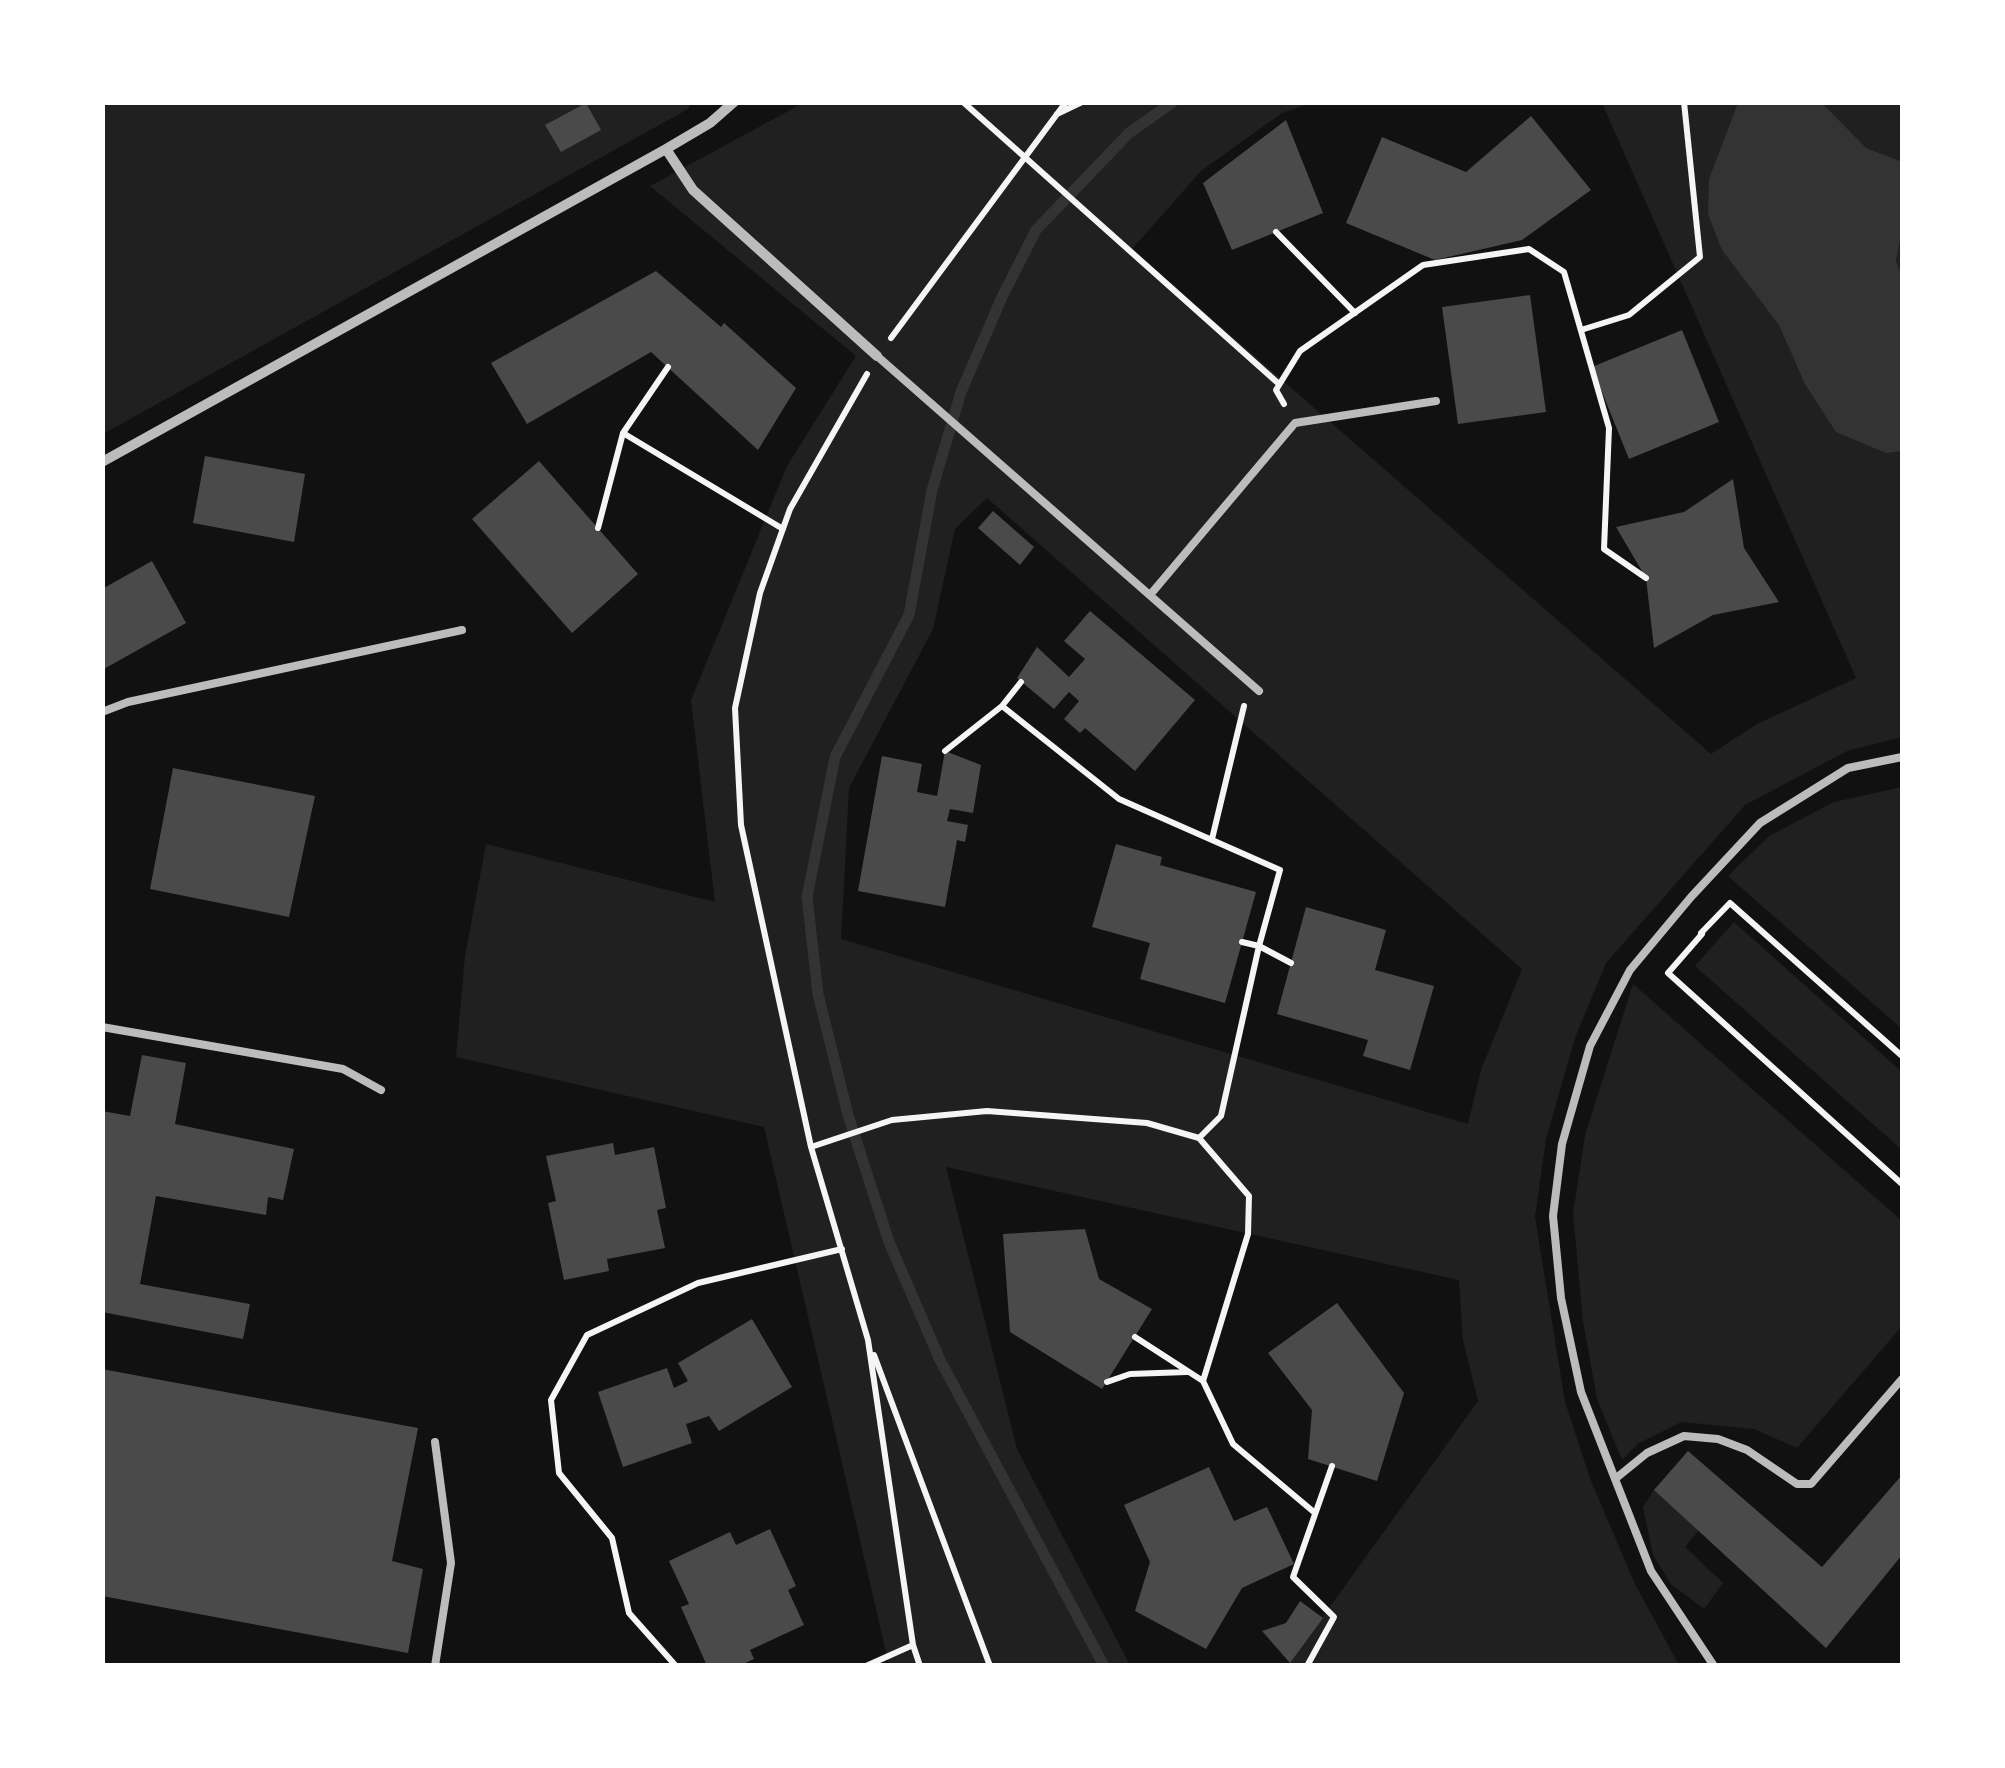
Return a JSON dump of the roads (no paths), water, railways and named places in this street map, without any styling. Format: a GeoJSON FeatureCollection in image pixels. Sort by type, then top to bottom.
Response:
{"type":"FeatureCollection","features":[{"type":"Feature","properties":{"kind":"street"},"geometry":{"type":"LineString","coordinates":[[102,462],[710,124],[734,102]]}},
{"type":"Feature","properties":{"kind":"street"},"geometry":{"type":"LineString","coordinates":[[666,149],[693,190],[877,356]]}},
{"type":"Feature","properties":{"kind":"lane"},"geometry":{"type":"LineString","coordinates":[[877,356],[1258,691]]}},
{"type":"Feature","properties":{"kind":"lane"},"geometry":{"type":"LineString","coordinates":[[1150,595],[1295,423],[1436,401]]}},
{"type":"Feature","properties":{"kind":"lane"},"geometry":{"type":"LineString","coordinates":[[102,712],[128,702],[462,630]]}},
{"type":"Feature","properties":{"kind":"lane"},"geometry":{"type":"LineString","coordinates":[[1714,1666],[1651,1571],[1580,1392],[1561,1298],[1553,1216],[1562,1144],[1590,1046],[1630,970],[1678,912],[1760,823],[1848,768],[1902,756]]}},
{"type":"Feature","properties":{"kind":"lane"},"geometry":{"type":"LineString","coordinates":[[102,1027],[342,1069],[380,1090]]}},
{"type":"Feature","properties":{"kind":"lane"},"geometry":{"type":"LineString","coordinates":[[1615,1479],[1647,1453],[1684,1436],[1718,1438],[1747,1450],[1796,1484],[1811,1484],[1902,1379]]}},
{"type":"Feature","properties":{"kind":"lane"},"geometry":{"type":"LineString","coordinates":[[435,1442],[451,1563],[436,1666]]}},
{"type":"Feature","properties":{"kind":"waterway"},"geometry":{"type":"LineString","coordinates":[[1104,1666],[940,1360],[889,1242],[848,1115],[818,994],[807,897],[835,757],[909,615],[932,490],[961,392],[1002,297],[1036,230],[1129,133],[1173,102]]}}]}
